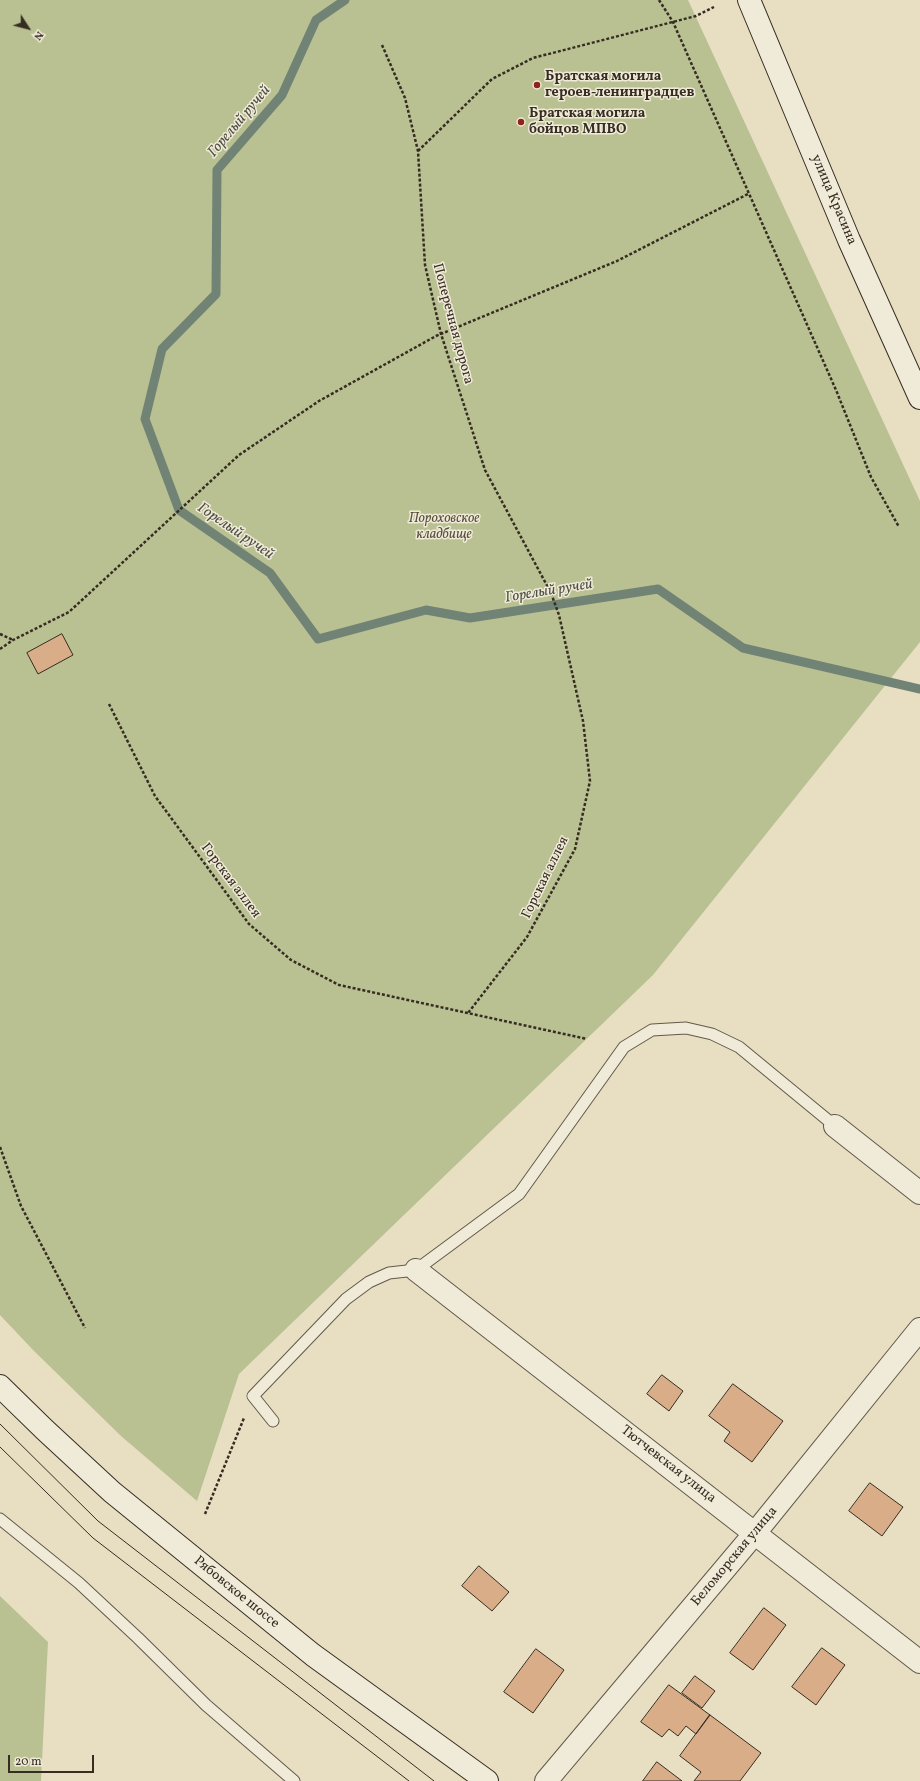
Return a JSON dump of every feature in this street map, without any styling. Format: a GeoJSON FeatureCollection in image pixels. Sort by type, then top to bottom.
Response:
{"type":"FeatureCollection","features":[{"type":"Feature","properties":{"kind":"street","name":"улица Красина"},"geometry":{"type":"LineString","coordinates":[[749,0],[849,240],[920,398]]}},
{"type":"Feature","properties":{"kind":"street"},"geometry":{"type":"LineString","coordinates":[[835,1126],[920,1193]]}},
{"type":"Feature","properties":{"kind":"street","name":"Тютчевская улица"},"geometry":{"type":"LineString","coordinates":[[416,1270],[920,1662]]}},
{"type":"Feature","properties":{"kind":"street","name":"Беломорская улица"},"geometry":{"type":"LineString","coordinates":[[546,1781],[755,1533],[920,1329]]}},
{"type":"Feature","properties":{"kind":"street","name":"Рябовское шоссе"},"geometry":{"type":"LineString","coordinates":[[0,1386],[45,1430],[130,1507],[313,1655],[487,1781]]}},
{"type":"Feature","properties":{"kind":"lane"},"geometry":{"type":"LineString","coordinates":[[272,1421],[253,1396],[346,1299],[369,1282],[389,1273],[416,1270],[519,1194],[624,1048],[652,1030],[686,1028],[712,1034],[739,1047],[835,1126]]}},
{"type":"Feature","properties":{"kind":"lane"},"geometry":{"type":"LineString","coordinates":[[0,1519],[78,1583],[138,1638],[206,1705],[294,1781]]}},
{"type":"Feature","properties":{"kind":"path"},"geometry":{"type":"LineString","coordinates":[[659,0],[672,22],[836,390],[871,477],[899,527]]}},
{"type":"Feature","properties":{"kind":"path"},"geometry":{"type":"LineString","coordinates":[[418,151],[492,78],[533,58],[696,16],[714,7]]}},
{"type":"Feature","properties":{"kind":"path","name":"Поперечная дорога"},"geometry":{"type":"LineString","coordinates":[[382,45],[405,98],[418,151],[425,265],[441,334],[485,470],[551,593],[559,615]]}},
{"type":"Feature","properties":{"kind":"path"},"geometry":{"type":"LineString","coordinates":[[0,649],[13,640],[69,612],[239,455],[319,401],[441,334],[617,261],[748,194]]}},
{"type":"Feature","properties":{"kind":"path","name":"Горская аллея"},"geometry":{"type":"LineString","coordinates":[[468,1013],[527,937],[574,849],[590,781],[583,721],[559,615]]}},
{"type":"Feature","properties":{"kind":"path"},"geometry":{"type":"LineString","coordinates":[[0,634],[13,640]]}},
{"type":"Feature","properties":{"kind":"path","name":"Горская аллея"},"geometry":{"type":"LineString","coordinates":[[109,704],[155,796],[249,924],[292,960],[339,986],[587,1039]]}},
{"type":"Feature","properties":{"kind":"path"},"geometry":{"type":"LineString","coordinates":[[0,1147],[21,1206],[85,1328]]}},
{"type":"Feature","properties":{"kind":"path"},"geometry":{"type":"LineString","coordinates":[[205,1514],[253,1396]]}},
{"type":"Feature","properties":{"kind":"green space","name":"Пороховское кладбище"},"geometry":{"type":"Polygon","coordinates":[[[0,0],[688,0],[920,501],[920,642],[653,975],[239,1374],[197,1501],[121,1436],[33,1350],[0,1315],[0,0]]]}},
{"type":"Feature","properties":{"kind":"green space"},"geometry":{"type":"Polygon","coordinates":[[[0,1596],[48,1642],[41,1781],[0,1781],[0,1596]]]}},
{"type":"Feature","properties":{"kind":"building"},"geometry":{"type":"Polygon","coordinates":[[[62,634],[73,655],[38,674],[27,653],[62,634]]]}},
{"type":"Feature","properties":{"kind":"building"},"geometry":{"type":"Polygon","coordinates":[[[662,1375],[683,1391],[669,1411],[647,1394],[662,1375]]]}},
{"type":"Feature","properties":{"kind":"building"},"geometry":{"type":"Polygon","coordinates":[[[733,1384],[783,1421],[752,1462],[724,1441],[730,1432],[709,1416],[733,1384]]]}},
{"type":"Feature","properties":{"kind":"building"},"geometry":{"type":"Polygon","coordinates":[[[870,1483],[903,1507],[882,1536],[849,1511],[870,1483]]]}},
{"type":"Feature","properties":{"kind":"building"},"geometry":{"type":"Polygon","coordinates":[[[479,1566],[509,1592],[492,1611],[462,1586],[479,1566]]]}},
{"type":"Feature","properties":{"kind":"building"},"geometry":{"type":"Polygon","coordinates":[[[764,1608],[786,1625],[753,1670],[730,1653],[764,1608]]]}},
{"type":"Feature","properties":{"kind":"building"},"geometry":{"type":"Polygon","coordinates":[[[822,1648],[845,1665],[816,1705],[792,1687],[822,1648]]]}},
{"type":"Feature","properties":{"kind":"building"},"geometry":{"type":"Polygon","coordinates":[[[536,1649],[564,1670],[533,1713],[504,1692],[536,1649]]]}},
{"type":"Feature","properties":{"kind":"building"},"geometry":{"type":"Polygon","coordinates":[[[695,1676],[715,1691],[702,1708],[682,1693],[695,1676]]]}},
{"type":"Feature","properties":{"kind":"building"},"geometry":{"type":"Polygon","coordinates":[[[669,1685],[710,1715],[696,1734],[686,1726],[678,1736],[669,1729],[662,1737],[641,1722],[669,1685]]]}},
{"type":"Feature","properties":{"kind":"building"},"geometry":{"type":"Polygon","coordinates":[[[710,1715],[761,1753],[740,1781],[694,1781],[701,1772],[680,1756],[710,1715]]]}},
{"type":"Feature","properties":{"kind":"building"},"geometry":{"type":"Polygon","coordinates":[[[657,1762],[682,1781],[643,1781],[657,1762]]]}},
{"type":"Feature","properties":{"kind":"waterway","name":"Горелый ручей"},"geometry":{"type":"LineString","coordinates":[[345,0],[316,20],[282,95],[217,170],[216,294],[162,349],[145,419],[179,510],[270,573],[318,639],[426,610],[470,618],[658,589],[743,648],[920,689]]}},
{"type":"Feature","properties":{"kind":"tram line"},"geometry":{"type":"LineString","coordinates":[[0,1424],[98,1521],[434,1781]]}},
{"type":"Feature","properties":{"kind":"tram line"},"geometry":{"type":"LineString","coordinates":[[0,1447],[93,1538],[409,1781]]}},
{"type":"Feature","properties":{"kind":"place","name":"Братская могила героев-ленинградцев"},"geometry":{"type":"Point","coordinates":[537,85]}},
{"type":"Feature","properties":{"kind":"place","name":"Братская могила бойцов МПВО"},"geometry":{"type":"Point","coordinates":[521,122]}}]}
